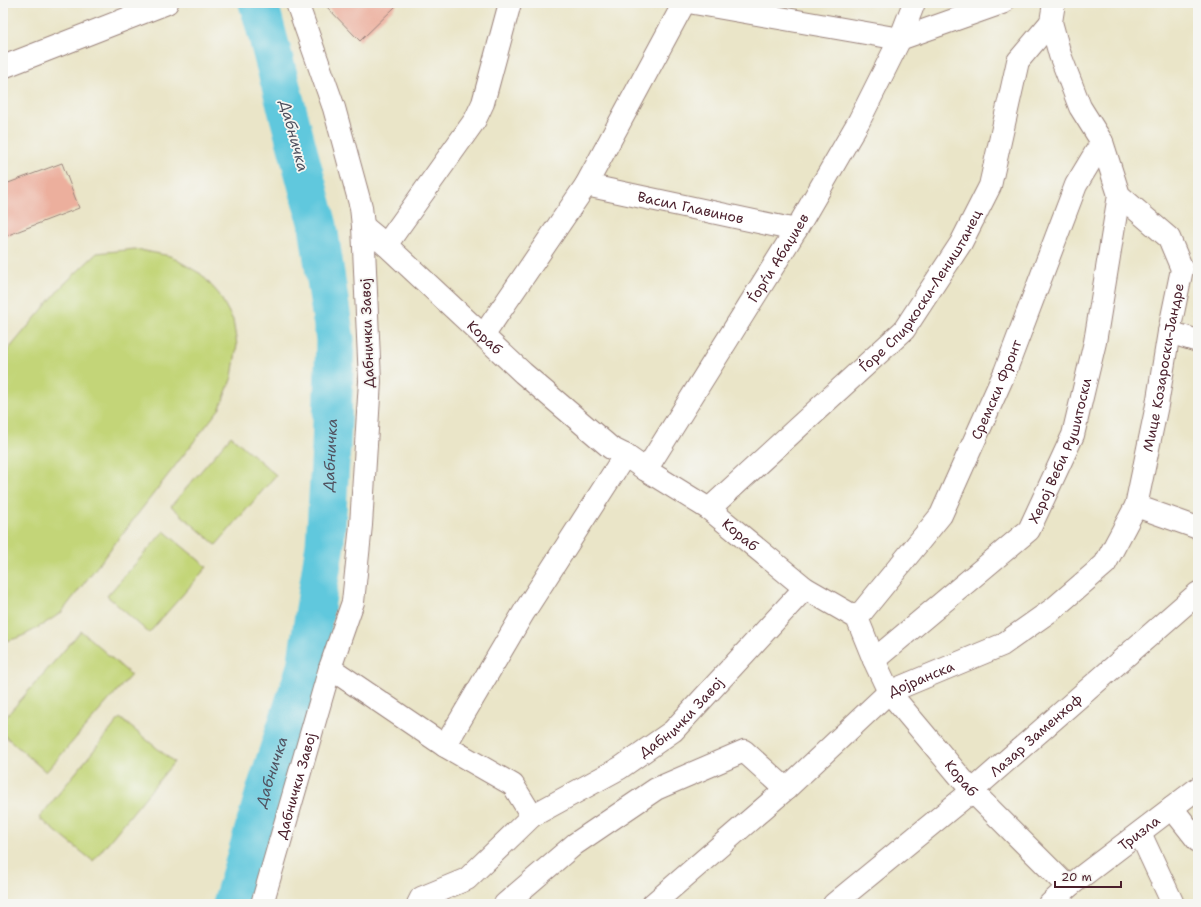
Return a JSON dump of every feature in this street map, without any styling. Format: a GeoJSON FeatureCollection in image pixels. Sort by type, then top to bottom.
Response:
{"type":"FeatureCollection","features":[{"type":"Feature","properties":{"kind":"street"},"geometry":{"type":"LineString","coordinates":[[3,67],[167,3]]}},
{"type":"Feature","properties":{"kind":"street","name":"Дабнички Завој"},"geometry":{"type":"LineString","coordinates":[[262,904],[330,668],[353,602],[361,525],[370,381],[361,207],[334,108],[297,3]]}},
{"type":"Feature","properties":{"kind":"street"},"geometry":{"type":"LineString","coordinates":[[386,245],[475,120],[483,103],[510,3]]}},
{"type":"Feature","properties":{"kind":"street"},"geometry":{"type":"LineString","coordinates":[[483,336],[586,185],[684,3]]}},
{"type":"Feature","properties":{"kind":"street"},"geometry":{"type":"LineString","coordinates":[[694,3],[900,39],[1002,3]]}},
{"type":"Feature","properties":{"kind":"street","name":"Ѓорѓи Абаџиев"},"geometry":{"type":"LineString","coordinates":[[646,470],[796,230],[859,121],[900,39],[914,3]]}},
{"type":"Feature","properties":{"kind":"street"},"geometry":{"type":"LineString","coordinates":[[1052,12],[1060,55],[1080,107],[1102,142],[1119,195]]}},
{"type":"Feature","properties":{"kind":"street","name":"Ѓоре Спиркоски-Леништанец"},"geometry":{"type":"LineString","coordinates":[[709,508],[904,330],[961,243],[990,186],[1018,61],[1052,12]]}},
{"type":"Feature","properties":{"kind":"street","name":"Сремски Фронт"},"geometry":{"type":"LineString","coordinates":[[857,618],[941,515],[1005,372],[1076,185],[1102,142]]}},
{"type":"Feature","properties":{"kind":"street","name":"Васил Главинов"},"geometry":{"type":"LineString","coordinates":[[586,185],[796,230]]}},
{"type":"Feature","properties":{"kind":"street","name":"Мице Козароски-Јандре"},"geometry":{"type":"LineString","coordinates":[[1119,195],[1168,238],[1182,269],[1169,332],[1157,405],[1136,506]]}},
{"type":"Feature","properties":{"kind":"street","name":"Херој Веби Рушитоски"},"geometry":{"type":"LineString","coordinates":[[874,660],[1029,530],[1073,435],[1095,342],[1119,195]]}},
{"type":"Feature","properties":{"kind":"street","name":"Кораб"},"geometry":{"type":"LineString","coordinates":[[363,226],[386,245],[523,374],[611,448],[709,508],[806,588],[857,618],[889,692],[972,791],[1068,887]]}},
{"type":"Feature","properties":{"kind":"street"},"geometry":{"type":"LineString","coordinates":[[1169,332],[1198,341]]}},
{"type":"Feature","properties":{"kind":"street"},"geometry":{"type":"LineString","coordinates":[[444,746],[524,612],[625,456]]}},
{"type":"Feature","properties":{"kind":"street"},"geometry":{"type":"LineString","coordinates":[[1136,506],[1198,528]]}},
{"type":"Feature","properties":{"kind":"street","name":"Дојранска"},"geometry":{"type":"LineString","coordinates":[[653,904],[786,789],[889,692],[1002,645],[1053,609],[1106,564],[1136,506]]}},
{"type":"Feature","properties":{"kind":"street","name":"Дабнички Завој"},"geometry":{"type":"LineString","coordinates":[[418,904],[421,898],[467,879],[532,816],[620,768],[673,731],[806,588]]}},
{"type":"Feature","properties":{"kind":"street","name":"Лазар Заменхоф"},"geometry":{"type":"LineString","coordinates":[[834,904],[972,791],[1198,593]]}},
{"type":"Feature","properties":{"kind":"street"},"geometry":{"type":"LineString","coordinates":[[330,668],[444,746],[513,786],[532,816]]}},
{"type":"Feature","properties":{"kind":"street"},"geometry":{"type":"LineString","coordinates":[[505,904],[575,844],[656,789],[744,751],[786,789]]}},
{"type":"Feature","properties":{"kind":"street","name":"Тризла"},"geometry":{"type":"LineString","coordinates":[[1050,904],[1068,887],[1198,788]]}},
{"type":"Feature","properties":{"kind":"street","name":"Тризла"},"geometry":{"type":"LineString","coordinates":[[1172,808],[1198,841]]}},
{"type":"Feature","properties":{"kind":"street"},"geometry":{"type":"LineString","coordinates":[[1140,833],[1173,904]]}},
{"type":"Feature","properties":{"kind":"green space"},"geometry":{"type":"Polygon","coordinates":[[[135,249],[170,256],[201,274],[219,294],[233,320],[237,345],[232,377],[220,408],[61,613],[18,638],[3,641],[3,356],[62,286],[97,253],[135,249]]]}},
{"type":"Feature","properties":{"kind":"green space"},"geometry":{"type":"Polygon","coordinates":[[[231,436],[276,475],[216,545],[171,506],[231,436]]]}},
{"type":"Feature","properties":{"kind":"green space"},"geometry":{"type":"Polygon","coordinates":[[[164,531],[207,567],[149,633],[107,596],[164,531]]]}},
{"type":"Feature","properties":{"kind":"green space"},"geometry":{"type":"Polygon","coordinates":[[[81,631],[131,675],[46,772],[3,734],[3,720],[81,631]]]}},
{"type":"Feature","properties":{"kind":"green space"},"geometry":{"type":"Polygon","coordinates":[[[120,718],[174,762],[93,861],[39,818],[120,718]]]}},
{"type":"Feature","properties":{"kind":"building"},"geometry":{"type":"Polygon","coordinates":[[[323,3],[395,3],[397,5],[360,41],[323,3]]]}},
{"type":"Feature","properties":{"kind":"building"},"geometry":{"type":"Polygon","coordinates":[[[62,163],[79,208],[3,237],[3,185],[62,163]]]}},
{"type":"Feature","properties":{"kind":"waterway","name":"Дабничка"},"geometry":{"type":"LineString","coordinates":[[232,904],[266,789],[306,667],[325,544],[331,447],[335,340],[318,226],[258,3]]}}]}
